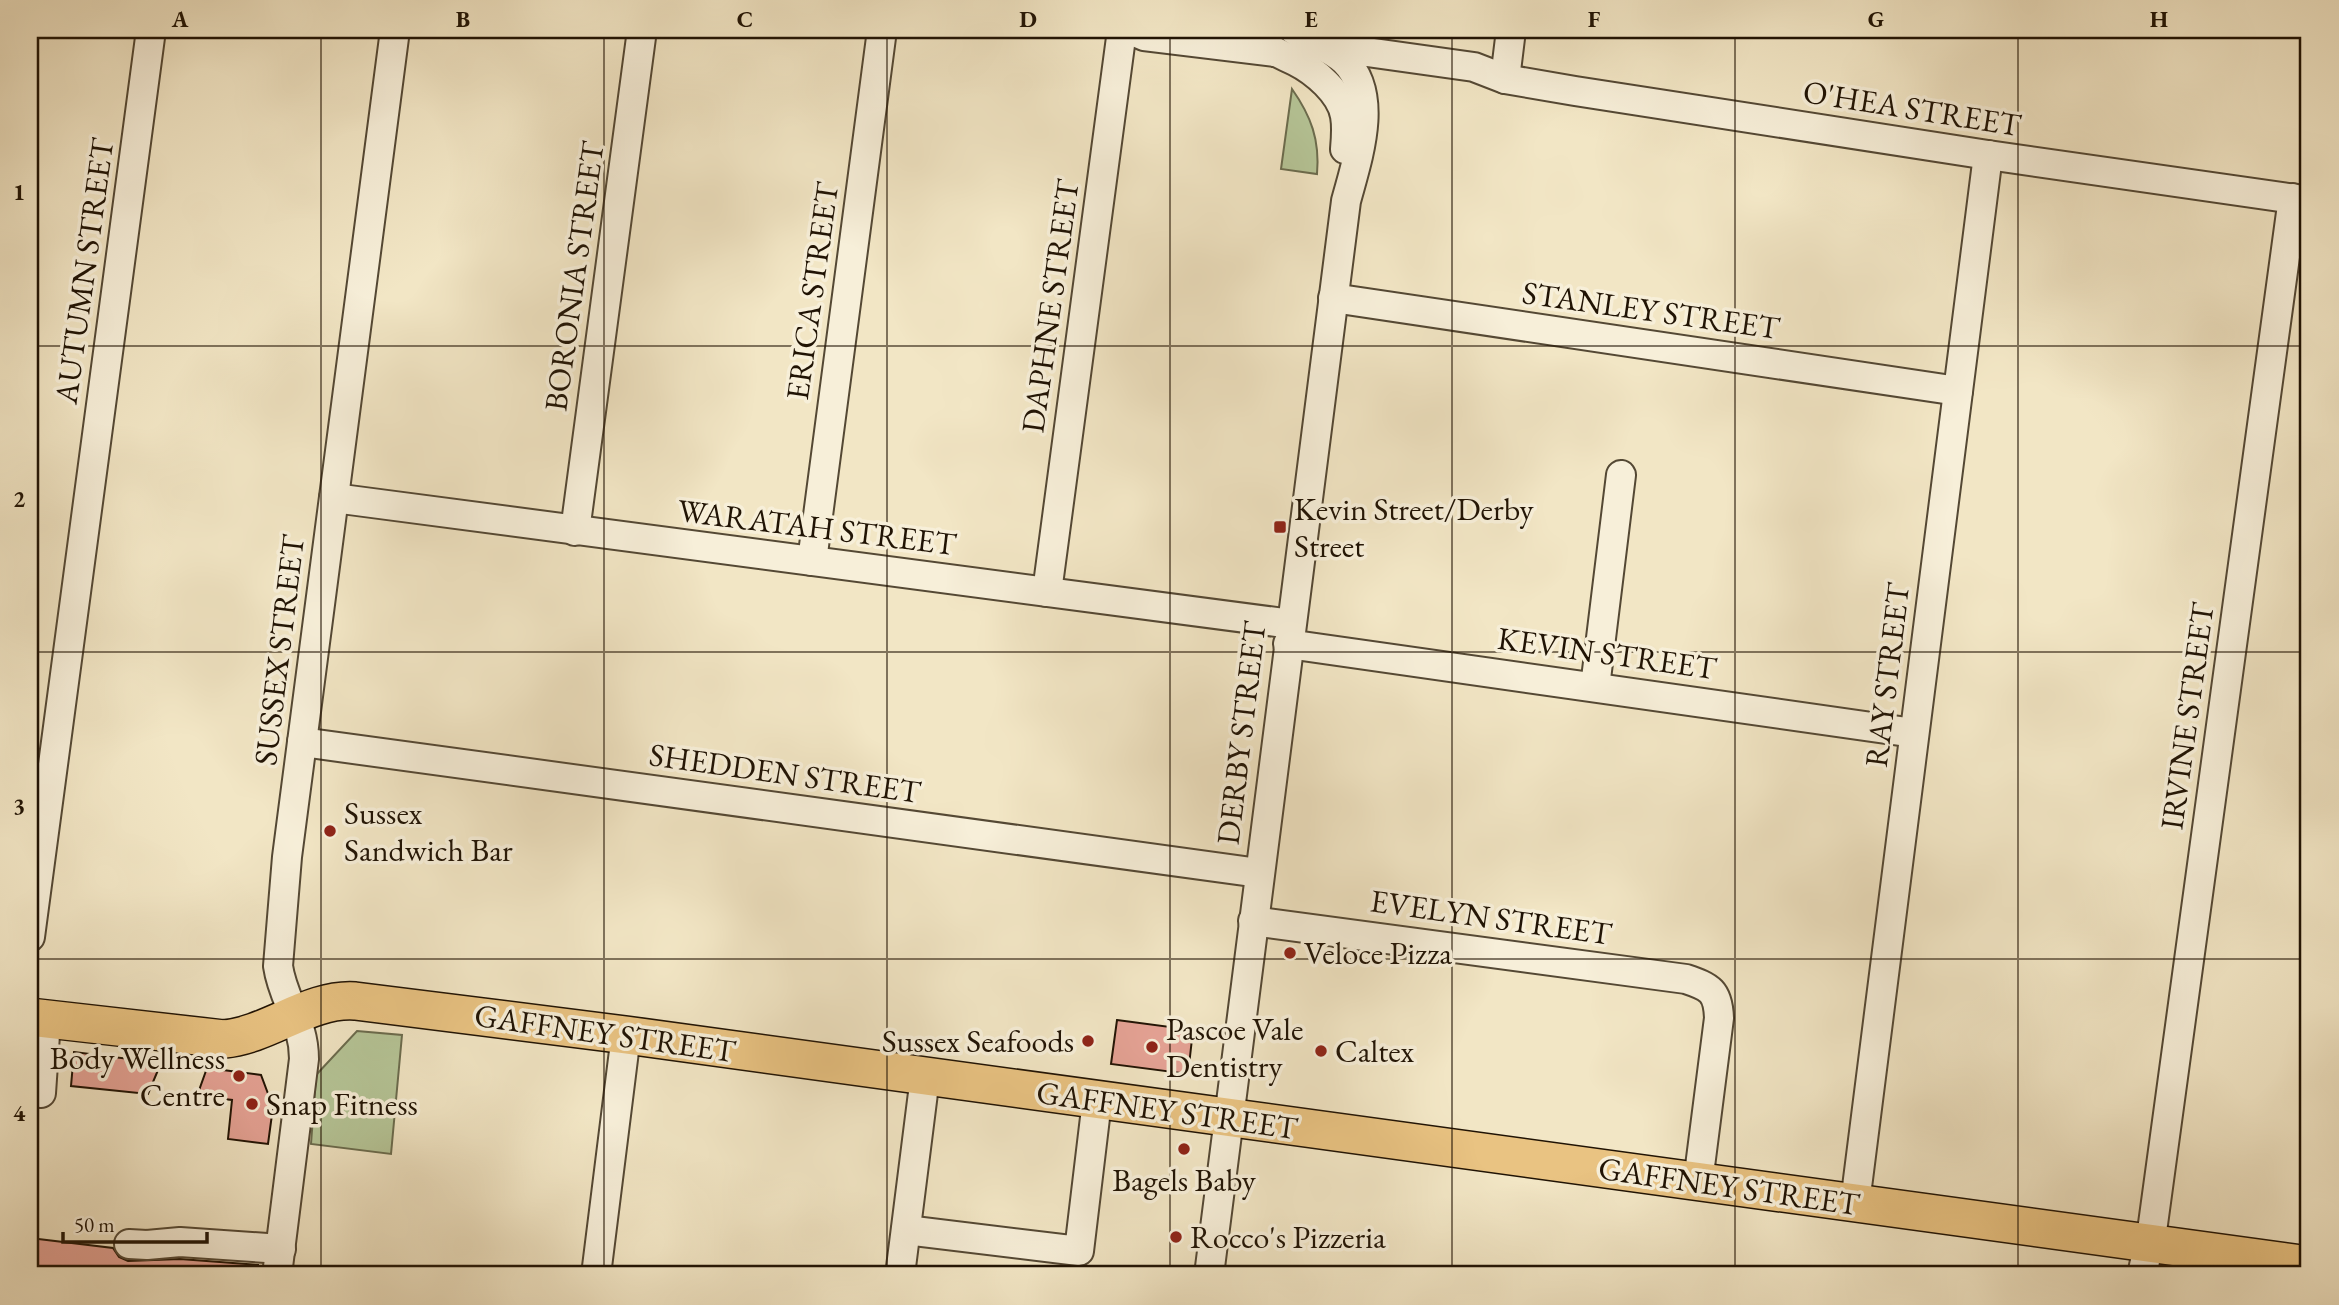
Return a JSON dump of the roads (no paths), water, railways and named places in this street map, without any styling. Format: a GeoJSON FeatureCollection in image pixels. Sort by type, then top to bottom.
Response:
{"type":"FeatureCollection","features":[{"type":"Feature","properties":{"kind":"main road","name":"GAFFNEY STREET"},"geometry":{"type":"LineString","coordinates":[[38,1019],[223,1039],[248,1035],[328,1004],[355,1000],[1855,1203],[2145,1259],[2309,1265]]}},
{"type":"Feature","properties":{"kind":"street","name":"AUTUMN STREET"},"geometry":{"type":"LineString","coordinates":[[30,937],[151,30]]}},
{"type":"Feature","properties":{"kind":"street","name":"SUSSEX STREET"},"geometry":{"type":"LineString","coordinates":[[279,1262],[304,1059],[301,1028],[280,983],[278,965],[288,857],[395,30]]}},
{"type":"Feature","properties":{"kind":"street","name":"BORONIA STREET"},"geometry":{"type":"LineString","coordinates":[[575,531],[642,30]]}},
{"type":"Feature","properties":{"kind":"street","name":"ERICA STREET"},"geometry":{"type":"LineString","coordinates":[[812,561],[882,30]]}},
{"type":"Feature","properties":{"kind":"street","name":"DAPHNE STREET"},"geometry":{"type":"LineString","coordinates":[[1048,592],[1122,30]]}},
{"type":"Feature","properties":{"kind":"street"},"geometry":{"type":"LineString","coordinates":[[1130,30],[1144,36],[1274,52]]}},
{"type":"Feature","properties":{"kind":"street"},"geometry":{"type":"LineString","coordinates":[[1252,30],[1261,44],[1274,52]]}},
{"type":"Feature","properties":{"kind":"street"},"geometry":{"type":"LineString","coordinates":[[1294,30],[1315,57]]}},
{"type":"Feature","properties":{"kind":"street"},"geometry":{"type":"LineString","coordinates":[[1506,79],[1511,30]]}},
{"type":"Feature","properties":{"kind":"street","name":"DERBY STREET"},"geometry":{"type":"LineString","coordinates":[[1274,52],[1315,57],[1341,104],[1345,115],[1346,201]]}},
{"type":"Feature","properties":{"kind":"street","name":"O'HEA STREET"},"geometry":{"type":"LineString","coordinates":[[1315,57],[1328,81],[1338,83],[1398,71],[1473,82],[1506,79]]}},
{"type":"Feature","properties":{"kind":"street","name":"O'HEA STREET"},"geometry":{"type":"LineString","coordinates":[[1315,57],[1474,66],[1506,79],[1988,155],[2301,199]]}},
{"type":"Feature","properties":{"kind":"street","name":"DERBY STREET"},"geometry":{"type":"LineString","coordinates":[[1209,1275],[1333,298],[1346,201],[1359,155],[1363,108],[1357,79]]}},
{"type":"Feature","properties":{"kind":"street","name":"RAY STREET"},"geometry":{"type":"LineString","coordinates":[[1855,1203],[1988,155]]}},
{"type":"Feature","properties":{"kind":"street","name":"IRVINE STREET"},"geometry":{"type":"LineString","coordinates":[[2145,1259],[2153,1224],[2301,199]]}},
{"type":"Feature","properties":{"kind":"street","name":"STANLEY STREET"},"geometry":{"type":"LineString","coordinates":[[1333,298],[1958,391]]}},
{"type":"Feature","properties":{"kind":"street"},"geometry":{"type":"LineString","coordinates":[[1595,687],[1621,475]]}},
{"type":"Feature","properties":{"kind":"street","name":"WARATAH STREET"},"geometry":{"type":"LineString","coordinates":[[334,498],[1048,592],[1290,634]]}},
{"type":"Feature","properties":{"kind":"street","name":"KEVIN STREET"},"geometry":{"type":"LineString","coordinates":[[1290,634],[1595,687],[1914,733]]}},
{"type":"Feature","properties":{"kind":"street","name":"SHEDDEN STREET"},"geometry":{"type":"LineString","coordinates":[[302,742],[1259,873]]}},
{"type":"Feature","properties":{"kind":"street","name":"EVELYN STREET"},"geometry":{"type":"LineString","coordinates":[[1253,921],[1686,979],[1704,985],[1715,995],[1719,1018],[1698,1182]]}},
{"type":"Feature","properties":{"kind":"street"},"geometry":{"type":"LineString","coordinates":[[38,1019],[41,1093]]}},
{"type":"Feature","properties":{"kind":"street"},"geometry":{"type":"LineString","coordinates":[[596,1275],[626,1035]]}},
{"type":"Feature","properties":{"kind":"street"},"geometry":{"type":"LineString","coordinates":[[900,1275],[925,1077]]}},
{"type":"Feature","properties":{"kind":"street"},"geometry":{"type":"LineString","coordinates":[[906,1230],[1079,1251],[1097,1101]]}},
{"type":"Feature","properties":{"kind":"street"},"geometry":{"type":"LineString","coordinates":[[129,1244],[180,1242],[279,1262]]}},
{"type":"Feature","properties":{"kind":"place","name":"Kevin Street/Derby Street"},"geometry":{"type":"Point","coordinates":[1280,527]}},
{"type":"Feature","properties":{"kind":"place","name":"Sussex Sandwich Bar"},"geometry":{"type":"Point","coordinates":[330,831]}},
{"type":"Feature","properties":{"kind":"place","name":"Veloce Pizza"},"geometry":{"type":"Point","coordinates":[1290,953]}},
{"type":"Feature","properties":{"kind":"place","name":"Sussex Seafoods"},"geometry":{"type":"Point","coordinates":[1088,1041]}},
{"type":"Feature","properties":{"kind":"place","name":"Pascoe Vale Dentistry"},"geometry":{"type":"Point","coordinates":[1152,1047]}},
{"type":"Feature","properties":{"kind":"place","name":"Caltex"},"geometry":{"type":"Point","coordinates":[1321,1051]}},
{"type":"Feature","properties":{"kind":"place","name":"Body Wellness Centre"},"geometry":{"type":"Point","coordinates":[239,1076]}},
{"type":"Feature","properties":{"kind":"place","name":"Snap Fitness"},"geometry":{"type":"Point","coordinates":[252,1104]}},
{"type":"Feature","properties":{"kind":"place","name":"Bagels Baby"},"geometry":{"type":"Point","coordinates":[1184,1149]}},
{"type":"Feature","properties":{"kind":"place","name":"Rocco's Pizzeria"},"geometry":{"type":"Point","coordinates":[1176,1237]}}]}
